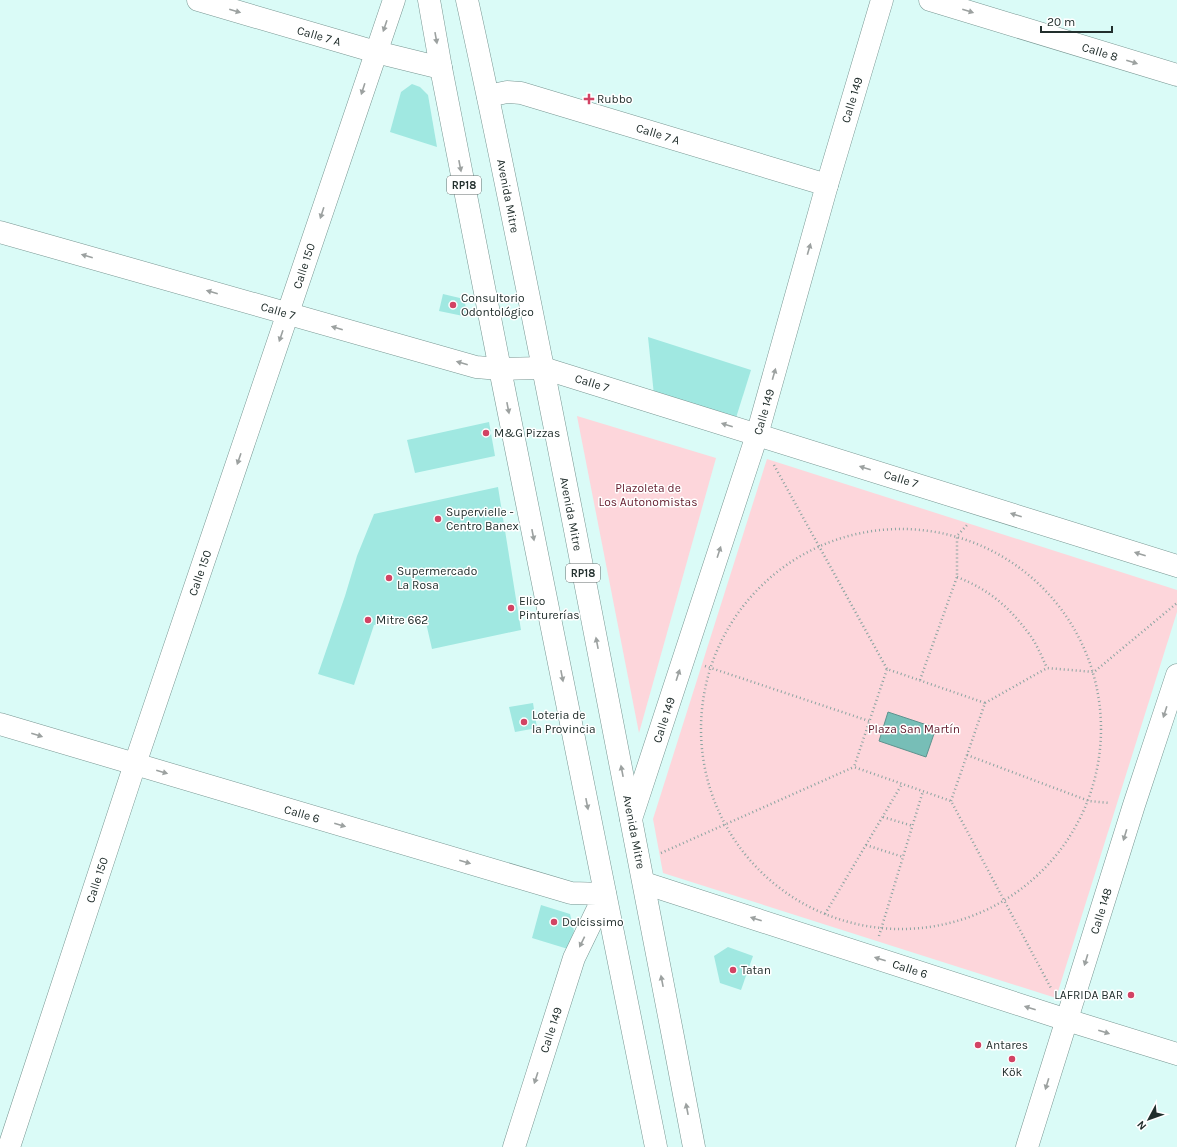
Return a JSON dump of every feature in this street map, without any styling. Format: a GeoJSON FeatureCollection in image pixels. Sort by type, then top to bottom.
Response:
{"type":"FeatureCollection","features":[{"type":"Feature","properties":{"kind":"street","name":"Calle 7 A"},"geometry":{"type":"LineString","coordinates":[[198,0],[376,52],[441,68]]}},
{"type":"Feature","properties":{"kind":"street","name":"Calle 150"},"geometry":{"type":"LineString","coordinates":[[9,1147],[135,764],[394,0]]}},
{"type":"Feature","properties":{"kind":"street","name":"RP18"},"geometry":{"type":"LineString","coordinates":[[429,0],[500,369],[656,1147]]}},
{"type":"Feature","properties":{"kind":"street","name":"Avenida Mitre"},"geometry":{"type":"LineString","coordinates":[[467,0],[543,368],[640,862],[694,1147]]}},
{"type":"Feature","properties":{"kind":"street","name":"Calle 149"},"geometry":{"type":"LineString","coordinates":[[631,819],[757,435],[826,185],[882,0]]}},
{"type":"Feature","properties":{"kind":"street","name":"Calle 8"},"geometry":{"type":"LineString","coordinates":[[930,0],[1177,75]]}},
{"type":"Feature","properties":{"kind":"street","name":"Calle 7 A"},"geometry":{"type":"LineString","coordinates":[[488,96],[507,92],[521,93],[826,185]]}},
{"type":"Feature","properties":{"kind":"street","name":"Calle 7"},"geometry":{"type":"LineString","coordinates":[[0,232],[476,367],[500,369],[543,368],[983,504],[1177,566]]}},
{"type":"Feature","properties":{"kind":"street","name":"Calle 148"},"geometry":{"type":"LineString","coordinates":[[1028,1147],[1134,806],[1177,675]]}},
{"type":"Feature","properties":{"kind":"street","name":"Calle 6"},"geometry":{"type":"LineString","coordinates":[[0,724],[570,893],[605,894]]}},
{"type":"Feature","properties":{"kind":"street","name":"Calle 6"},"geometry":{"type":"LineString","coordinates":[[644,883],[1067,1020],[1177,1054]]}},
{"type":"Feature","properties":{"kind":"street","name":"Calle 149"},"geometry":{"type":"LineString","coordinates":[[514,1147],[574,958],[605,894]]}},
{"type":"Feature","properties":{"kind":"path"},"geometry":{"type":"LineString","coordinates":[[757,435],[887,669],[984,703]]}},
{"type":"Feature","properties":{"kind":"path"},"geometry":{"type":"LineString","coordinates":[[920,680],[957,577],[957,536],[983,504]]}},
{"type":"Feature","properties":{"kind":"path"},"geometry":{"type":"LineString","coordinates":[[911,528],[957,536],[1003,556],[1043,586],[1073,626],[1094,672],[1102,722],[1100,758],[1089,801],[1069,840],[1041,874],[1005,901],[976,916],[946,925],[914,930],[882,929],[853,924],[825,915],[785,892],[751,862],[725,824],[708,782],[701,736],[704,691],[719,645],[744,604],[778,570],[819,545],[864,531],[911,528]]}},
{"type":"Feature","properties":{"kind":"path"},"geometry":{"type":"LineString","coordinates":[[957,577],[975,584],[1004,604],[1031,636],[1047,668]]}},
{"type":"Feature","properties":{"kind":"path"},"geometry":{"type":"LineString","coordinates":[[951,801],[984,703],[1047,668],[1094,672],[1177,603]]}},
{"type":"Feature","properties":{"kind":"path"},"geometry":{"type":"LineString","coordinates":[[684,659],[869,721]]}},
{"type":"Feature","properties":{"kind":"path"},"geometry":{"type":"LineString","coordinates":[[854,767],[887,669]]}},
{"type":"Feature","properties":{"kind":"path"},"geometry":{"type":"LineString","coordinates":[[967,755],[1089,801],[1134,806]]}},
{"type":"Feature","properties":{"kind":"path"},"geometry":{"type":"LineString","coordinates":[[640,862],[854,767],[951,801],[1067,1020]]}},
{"type":"Feature","properties":{"kind":"path"},"geometry":{"type":"LineString","coordinates":[[812,937],[902,784]]}},
{"type":"Feature","properties":{"kind":"path"},"geometry":{"type":"LineString","coordinates":[[872,957],[882,929],[923,791]]}},
{"type":"Feature","properties":{"kind":"path"},"geometry":{"type":"LineString","coordinates":[[883,817],[913,826]]}},
{"type":"Feature","properties":{"kind":"path"},"geometry":{"type":"LineString","coordinates":[[866,845],[903,857]]}},
{"type":"Feature","properties":{"kind":"green space","name":"Plazoleta de Los Autonomistas"},"geometry":{"type":"Polygon","coordinates":[[[577,416],[716,458],[639,733],[577,416]]]}},
{"type":"Feature","properties":{"kind":"green space","name":"Plaza San Martín"},"geometry":{"type":"Polygon","coordinates":[[[767,459],[1177,590],[1177,612],[1056,998],[663,873],[653,819],[767,459]]]}},
{"type":"Feature","properties":{"kind":"water"},"geometry":{"type":"Polygon","coordinates":[[[888,712],[936,728],[926,757],[879,741],[888,712]]]}},
{"type":"Feature","properties":{"kind":"building"},"geometry":{"type":"Polygon","coordinates":[[[412,84],[420,87],[428,95],[437,147],[390,132],[401,92],[412,84]]]}},
{"type":"Feature","properties":{"kind":"building","name":"Consultorio Odontológico"},"geometry":{"type":"Polygon","coordinates":[[[443,294],[464,299],[468,317],[439,311],[443,294]]]}},
{"type":"Feature","properties":{"kind":"building"},"geometry":{"type":"Polygon","coordinates":[[[648,337],[751,370],[735,421],[654,395],[648,337]]]}},
{"type":"Feature","properties":{"kind":"building"},"geometry":{"type":"Polygon","coordinates":[[[489,422],[495,456],[415,473],[407,440],[489,422]]]}},
{"type":"Feature","properties":{"kind":"building"},"geometry":{"type":"Polygon","coordinates":[[[498,487],[521,630],[432,649],[424,614],[374,625],[354,685],[318,674],[357,556],[374,514],[498,487]]]}},
{"type":"Feature","properties":{"kind":"building","name":"Loteria de la Provincia"},"geometry":{"type":"Polygon","coordinates":[[[533,703],[537,728],[515,732],[509,707],[533,703]]]}},
{"type":"Feature","properties":{"kind":"building","name":"Dolcissimo"},"geometry":{"type":"Polygon","coordinates":[[[541,905],[570,914],[574,931],[568,949],[532,938],[541,905]]]}},
{"type":"Feature","properties":{"kind":"building","name":"Tatan"},"geometry":{"type":"Polygon","coordinates":[[[728,947],[753,956],[741,990],[720,983],[714,956],[728,947]]]}},
{"type":"Feature","properties":{"kind":"place","name":"Rubbo"},"geometry":{"type":"Point","coordinates":[589,99]}},
{"type":"Feature","properties":{"kind":"place","name":"Consultorio Odontológico"},"geometry":{"type":"Point","coordinates":[453,305]}},
{"type":"Feature","properties":{"kind":"place","name":"M&G Pizzas"},"geometry":{"type":"Point","coordinates":[486,433]}},
{"type":"Feature","properties":{"kind":"place","name":"Supervielle - Centro Banex"},"geometry":{"type":"Point","coordinates":[438,519]}},
{"type":"Feature","properties":{"kind":"place","name":"Supermercado La Rosa"},"geometry":{"type":"Point","coordinates":[389,578]}},
{"type":"Feature","properties":{"kind":"place","name":"Elico Pinturerías"},"geometry":{"type":"Point","coordinates":[511,608]}},
{"type":"Feature","properties":{"kind":"place","name":"Mitre 662"},"geometry":{"type":"Point","coordinates":[368,620]}},
{"type":"Feature","properties":{"kind":"place","name":"Loteria de la Provincia"},"geometry":{"type":"Point","coordinates":[524,722]}},
{"type":"Feature","properties":{"kind":"place","name":"Dolcissimo"},"geometry":{"type":"Point","coordinates":[554,922]}},
{"type":"Feature","properties":{"kind":"place","name":"Tatan"},"geometry":{"type":"Point","coordinates":[733,970]}},
{"type":"Feature","properties":{"kind":"place","name":"LAFRIDA BAR"},"geometry":{"type":"Point","coordinates":[1131,995]}},
{"type":"Feature","properties":{"kind":"place","name":"Antares"},"geometry":{"type":"Point","coordinates":[978,1045]}},
{"type":"Feature","properties":{"kind":"place","name":"Kök"},"geometry":{"type":"Point","coordinates":[1012,1059]}}]}
